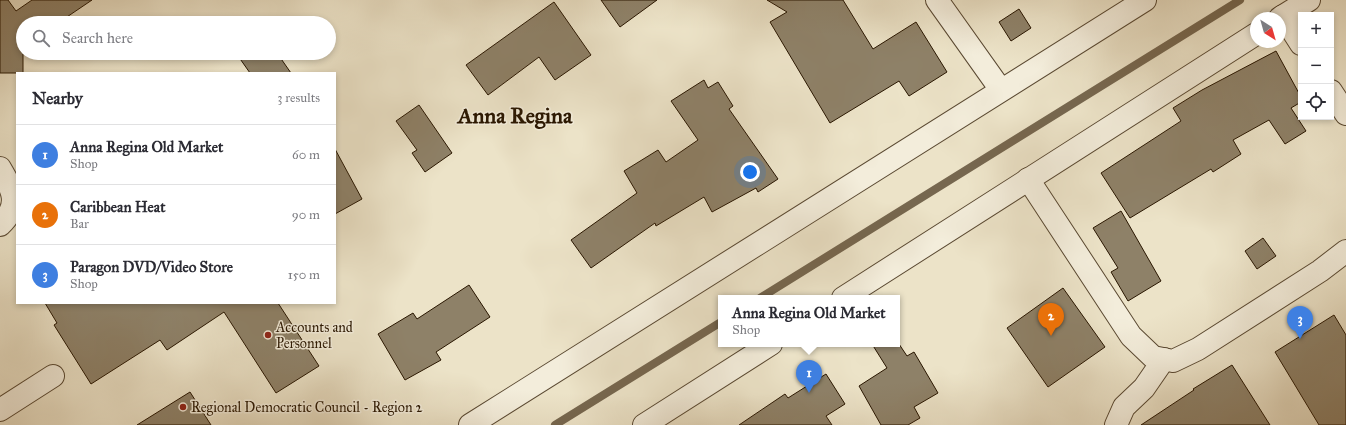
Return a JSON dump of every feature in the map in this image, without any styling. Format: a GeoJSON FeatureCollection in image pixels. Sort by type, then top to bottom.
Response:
{"type":"FeatureCollection","features":[{"type":"Feature","properties":{"kind":"street"},"geometry":{"type":"LineString","coordinates":[[937,0],[1001,90]]}},
{"type":"Feature","properties":{"kind":"street"},"geometry":{"type":"LineString","coordinates":[[470,425],[1145,0]]}},
{"type":"Feature","properties":{"kind":"street"},"geometry":{"type":"LineString","coordinates":[[1286,14],[1309,0]]}},
{"type":"Feature","properties":{"kind":"street"},"geometry":{"type":"LineString","coordinates":[[1286,23],[1298,40]]}},
{"type":"Feature","properties":{"kind":"street"},"geometry":{"type":"LineString","coordinates":[[848,295],[1250,38]]}},
{"type":"Feature","properties":{"kind":"street"},"geometry":{"type":"LineString","coordinates":[[1334,96],[1346,114]]}},
{"type":"Feature","properties":{"kind":"street"},"geometry":{"type":"LineString","coordinates":[[0,168],[11,186],[14,202],[8,218],[0,225]]}},
{"type":"Feature","properties":{"kind":"street"},"geometry":{"type":"LineString","coordinates":[[1028,179],[1131,336],[1153,357],[1173,361],[1198,349],[1320,271],[1346,251]]}},
{"type":"Feature","properties":{"kind":"street"},"geometry":{"type":"LineString","coordinates":[[644,425],[766,347]]}},
{"type":"Feature","properties":{"kind":"street"},"geometry":{"type":"LineString","coordinates":[[1116,425],[1124,407],[1144,388],[1164,359]]}},
{"type":"Feature","properties":{"kind":"street"},"geometry":{"type":"LineString","coordinates":[[0,410],[53,376]]}},
{"type":"Feature","properties":{"kind":"building"},"geometry":{"type":"Polygon","coordinates":[[[0,0],[8,0],[16,11],[32,0],[92,0],[68,16],[16,16],[16,60],[23,60],[23,72],[0,73],[0,0]]]}},
{"type":"Feature","properties":{"kind":"building"},"geometry":{"type":"Polygon","coordinates":[[[601,0],[657,0],[620,27],[601,0]]]}},
{"type":"Feature","properties":{"kind":"building"},"geometry":{"type":"Polygon","coordinates":[[[767,0],[843,0],[873,49],[916,22],[947,72],[909,96],[899,81],[830,123],[770,22],[787,12],[767,0]]]}},
{"type":"Feature","properties":{"kind":"building"},"geometry":{"type":"Polygon","coordinates":[[[554,2],[591,55],[555,80],[539,57],[488,95],[466,65],[554,2]]]}},
{"type":"Feature","properties":{"kind":"building"},"geometry":{"type":"Polygon","coordinates":[[[1019,9],[1031,28],[1011,41],[999,22],[1019,9]]]}},
{"type":"Feature","properties":{"kind":"building"},"geometry":{"type":"Polygon","coordinates":[[[1276,51],[1298,91],[1298,104],[1291,108],[1306,131],[1285,144],[1269,120],[1233,140],[1241,154],[1213,172],[1211,169],[1130,218],[1101,173],[1181,121],[1173,108],[1202,90],[1276,51]]]}},
{"type":"Feature","properties":{"kind":"building"},"geometry":{"type":"Polygon","coordinates":[[[241,60],[282,60],[290,72],[249,72],[241,60]]]}},
{"type":"Feature","properties":{"kind":"building"},"geometry":{"type":"Polygon","coordinates":[[[704,80],[708,88],[718,82],[733,106],[729,109],[778,179],[758,192],[756,188],[712,212],[704,197],[656,226],[655,223],[591,268],[571,240],[637,193],[624,171],[658,150],[666,162],[698,140],[671,101],[704,80]]]}},
{"type":"Feature","properties":{"kind":"building"},"geometry":{"type":"Polygon","coordinates":[[[419,105],[452,153],[425,172],[412,153],[417,150],[396,121],[419,105]]]}},
{"type":"Feature","properties":{"kind":"building"},"geometry":{"type":"Polygon","coordinates":[[[336,151],[362,199],[336,213],[336,151]]]}},
{"type":"Feature","properties":{"kind":"building"},"geometry":{"type":"Polygon","coordinates":[[[1121,211],[1161,281],[1128,301],[1111,272],[1118,268],[1093,228],[1121,211]]]}},
{"type":"Feature","properties":{"kind":"building"},"geometry":{"type":"Polygon","coordinates":[[[1263,238],[1276,256],[1257,269],[1245,251],[1263,238]]]}},
{"type":"Feature","properties":{"kind":"building"},"geometry":{"type":"Polygon","coordinates":[[[469,285],[490,317],[436,352],[441,360],[405,380],[378,334],[413,313],[417,319],[469,285]]]}},
{"type":"Feature","properties":{"kind":"building"},"geometry":{"type":"Polygon","coordinates":[[[1063,288],[1105,347],[1048,387],[1007,328],[1063,288]]]}},
{"type":"Feature","properties":{"kind":"building"},"geometry":{"type":"Polygon","coordinates":[[[46,304],[279,304],[319,366],[276,393],[224,312],[167,350],[160,340],[91,384],[54,325],[57,323],[46,304]]]}},
{"type":"Feature","properties":{"kind":"building"},"geometry":{"type":"Polygon","coordinates":[[[1334,315],[1346,335],[1346,425],[1319,425],[1275,352],[1334,315]]]}},
{"type":"Feature","properties":{"kind":"building"},"geometry":{"type":"Polygon","coordinates":[[[900,346],[907,356],[914,352],[938,393],[914,407],[920,418],[908,425],[881,425],[859,386],[887,368],[874,347],[900,347],[900,346]]]}},
{"type":"Feature","properties":{"kind":"building"},"geometry":{"type":"Polygon","coordinates":[[[1232,365],[1270,425],[1141,425],[1194,390],[1193,389],[1232,365]]]}},
{"type":"Feature","properties":{"kind":"building"},"geometry":{"type":"Polygon","coordinates":[[[826,374],[845,404],[826,416],[832,425],[739,425],[785,394],[788,398],[826,374]]]}},
{"type":"Feature","properties":{"kind":"building","name":"Regional Democratic Council - Region 2"},"geometry":{"type":"Polygon","coordinates":[[[190,392],[211,425],[137,425],[190,392]]]}},
{"type":"Feature","properties":{"kind":"waterway"},"geometry":{"type":"LineString","coordinates":[[765,295],[1240,0]]}},
{"type":"Feature","properties":{"kind":"waterway"},"geometry":{"type":"LineString","coordinates":[[555,425],[718,324]]}},
{"type":"Feature","properties":{"kind":"place","name":"Accounts and Personnel"},"geometry":{"type":"Point","coordinates":[268,335]}},
{"type":"Feature","properties":{"kind":"place","name":"Caribbean Heat"},"geometry":{"type":"Point","coordinates":[1051,336]}},
{"type":"Feature","properties":{"kind":"place","name":"Paragon DVD/Video Store"},"geometry":{"type":"Point","coordinates":[1300,339]}},
{"type":"Feature","properties":{"kind":"place","name":"Anna Regina Old Market"},"geometry":{"type":"Point","coordinates":[809,393]}},
{"type":"Feature","properties":{"kind":"place","name":"Regional Democratic Council - Region 2"},"geometry":{"type":"Point","coordinates":[183,407]}},
{"type":"Feature","properties":{"kind":"district","name":"Anna Regina"},"geometry":{"type":"Point","coordinates":[515,115]}}]}
